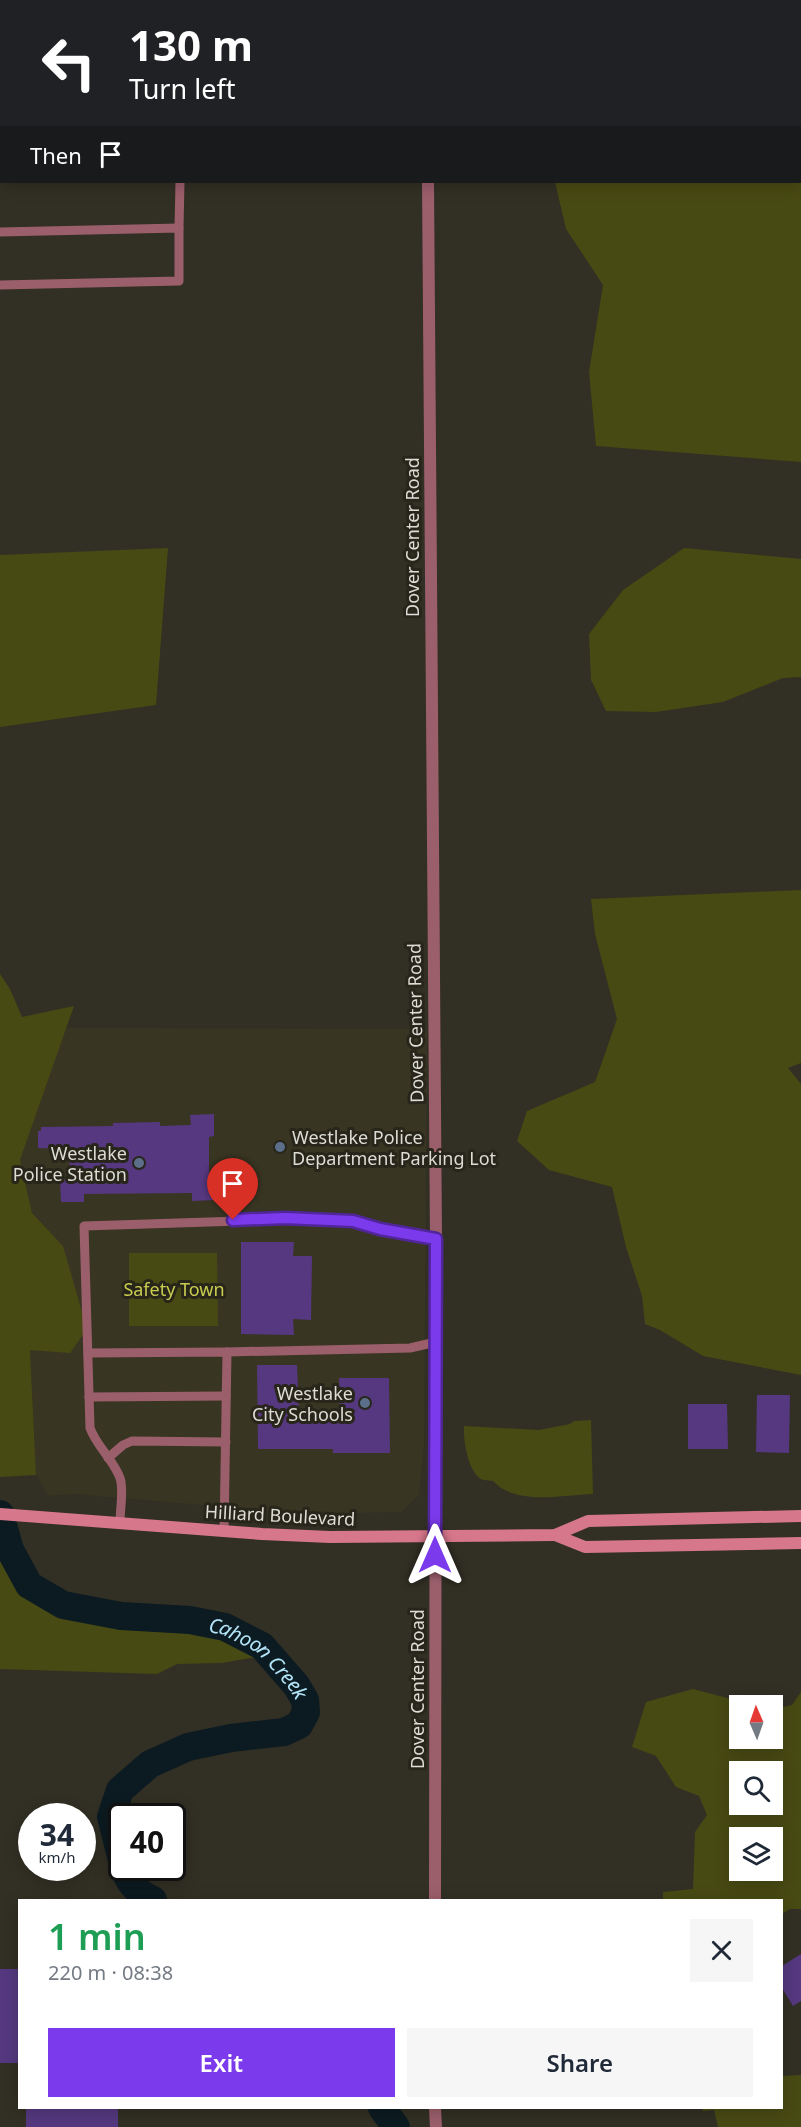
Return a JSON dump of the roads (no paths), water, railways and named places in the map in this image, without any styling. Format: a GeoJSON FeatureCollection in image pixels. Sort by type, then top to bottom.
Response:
{"type":"FeatureCollection","features":[{"type":"Feature","properties":{"kind":"main road","name":"Hilliard Boulevard"},"geometry":{"type":"LineString","coordinates":[[1,1515],[330,1537],[555,1534],[588,1521],[801,1516]]}},
{"type":"Feature","properties":{"kind":"main road","name":"Hilliard Boulevard"},"geometry":{"type":"LineString","coordinates":[[555,1534],[585,1547],[801,1543]]}},
{"type":"Feature","properties":{"kind":"street","name":"Dover Center Road"},"geometry":{"type":"LineString","coordinates":[[428,183],[436,1239],[435,1899]]}},
{"type":"Feature","properties":{"kind":"street"},"geometry":{"type":"LineString","coordinates":[[435,2109],[436,2127]]}},
{"type":"Feature","properties":{"kind":"lane"},"geometry":{"type":"LineString","coordinates":[[0,285],[180,281],[180,183]]}},
{"type":"Feature","properties":{"kind":"lane"},"geometry":{"type":"LineString","coordinates":[[0,232],[179,228]]}},
{"type":"Feature","properties":{"kind":"lane"},"geometry":{"type":"LineString","coordinates":[[120,1522],[121,1480],[96,1442],[90,1428],[84,1226],[306,1219],[353,1221],[380,1229],[436,1239]]}},
{"type":"Feature","properties":{"kind":"lane"},"geometry":{"type":"LineString","coordinates":[[88,1353],[410,1348],[436,1342]]}},
{"type":"Feature","properties":{"kind":"lane"},"geometry":{"type":"LineString","coordinates":[[224,1531],[227,1352]]}},
{"type":"Feature","properties":{"kind":"lane"},"geometry":{"type":"LineString","coordinates":[[89,1397],[226,1396]]}},
{"type":"Feature","properties":{"kind":"lane"},"geometry":{"type":"LineString","coordinates":[[108,1458],[123,1445],[132,1441],[226,1442]]}},
{"type":"Feature","properties":{"kind":"waterway","name":"Cahoon Creek"},"geometry":{"type":"LineString","coordinates":[[0,1514],[10,1550],[29,1585],[63,1605],[121,1616],[190,1620],[225,1627],[262,1646],[296,1685],[305,1700],[306,1712],[299,1725],[284,1732],[231,1738],[188,1747],[150,1764],[120,1790],[116,1803]]}},
{"type":"Feature","properties":{"kind":"waterway","name":"Cahoon Creek"},"geometry":{"type":"LineString","coordinates":[[130,1881],[151,1899]]}},
{"type":"Feature","properties":{"kind":"waterway","name":"Cahoon Creek"},"geometry":{"type":"LineString","coordinates":[[383,2109],[396,2127]]}},
{"type":"Feature","properties":{"kind":"place","name":"Westlake Police Department Parking Lot"},"geometry":{"type":"Point","coordinates":[280,1147]}},
{"type":"Feature","properties":{"kind":"place","name":"Westlake Police Station"},"geometry":{"type":"Point","coordinates":[139,1163]}},
{"type":"Feature","properties":{"kind":"place","name":"Westlake City Schools"},"geometry":{"type":"Point","coordinates":[365,1403]}},
{"type":"Feature","properties":{"kind":"park label","name":"Safety Town"},"geometry":{"type":"Point","coordinates":[174,1289]}}]}
